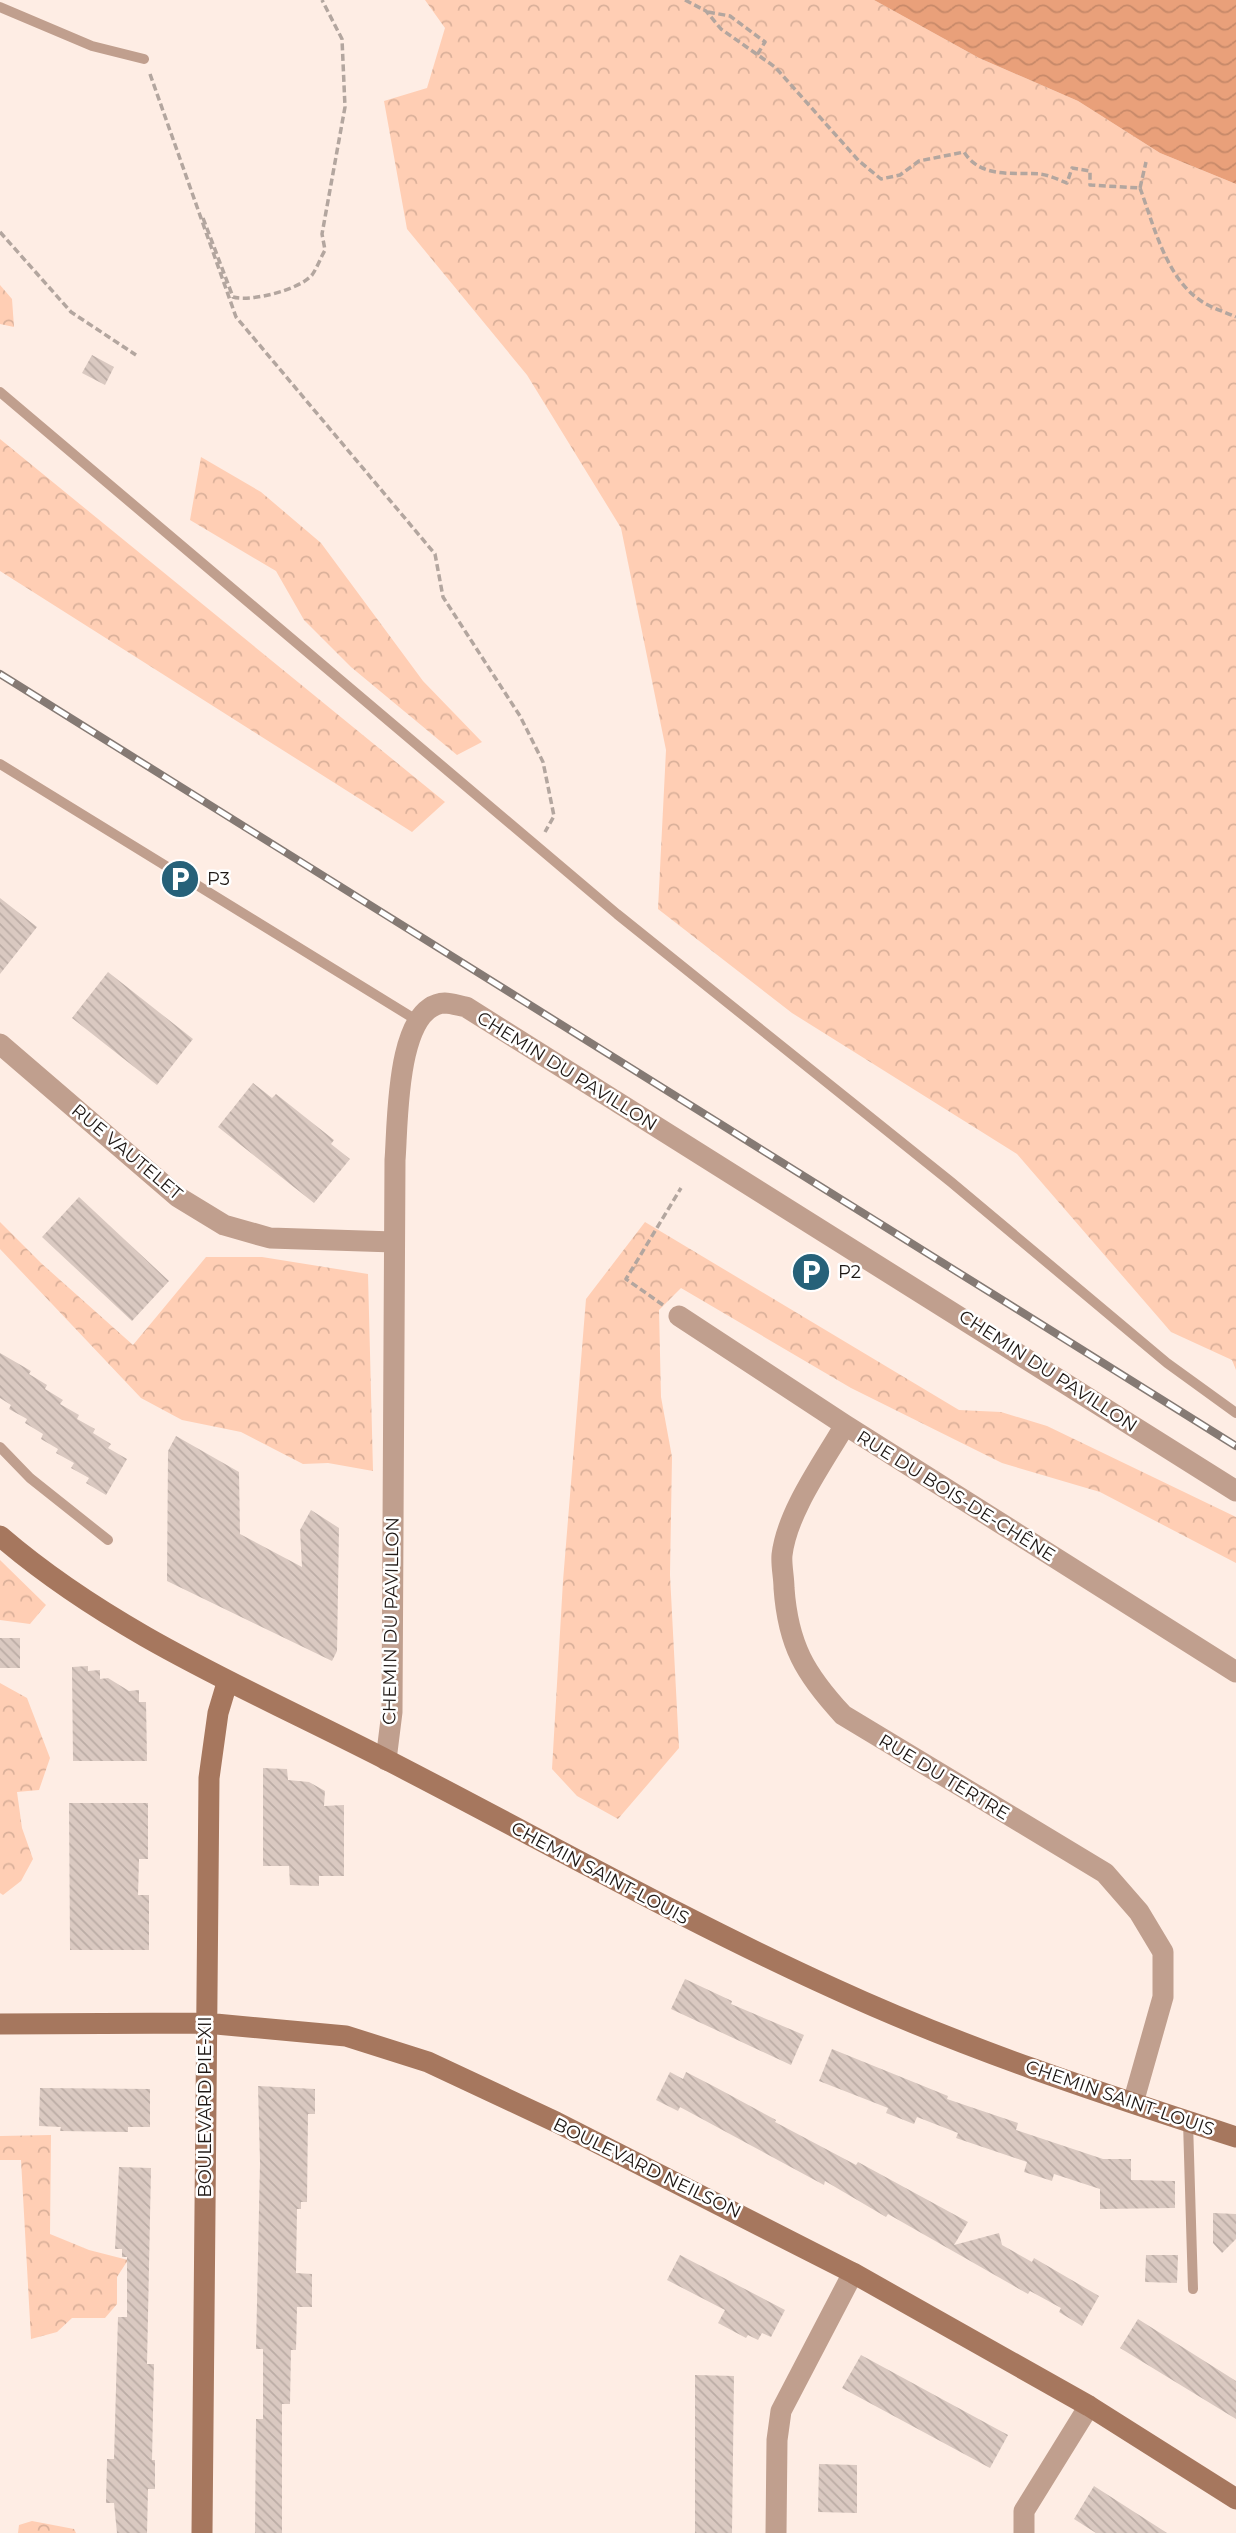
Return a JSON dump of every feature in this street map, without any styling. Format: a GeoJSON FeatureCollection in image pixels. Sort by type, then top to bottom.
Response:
{"type":"FeatureCollection","features":[{"type":"Feature","properties":{"kind":"street","name":"CHEMIN DU PAVILLON"},"geometry":{"type":"LineString","coordinates":[[386,1760],[392,1712],[395,1160],[400,1088],[410,1038],[418,1021],[430,1009],[443,1003],[466,1007],[1236,1491]]}},
{"type":"Feature","properties":{"kind":"street","name":"RUE VAUTELET"},"geometry":{"type":"LineString","coordinates":[[0,1044],[178,1197],[224,1225],[270,1238],[394,1242]]}},
{"type":"Feature","properties":{"kind":"street","name":"RUE DU BOIS-DE-CHÊNE"},"geometry":{"type":"LineString","coordinates":[[679,1316],[845,1426],[1236,1672]]}},
{"type":"Feature","properties":{"kind":"street","name":"RUE DU TERTRE"},"geometry":{"type":"LineString","coordinates":[[845,1426],[799,1504],[782,1555],[785,1604],[793,1646],[814,1684],[843,1715],[1105,1873],[1139,1913],[1163,1952],[1163,1997],[1132,2103]]}},
{"type":"Feature","properties":{"kind":"street","name":"CHEMIN SAINT-LOUIS"},"geometry":{"type":"LineString","coordinates":[[0,1536],[38,1569],[78,1596],[227,1683],[386,1760],[681,1917],[836,1990],[981,2050],[1236,2137]]}},
{"type":"Feature","properties":{"kind":"street","name":"BOULEVARD PIE-XII"},"geometry":{"type":"LineString","coordinates":[[202,2533],[209,1778],[218,1713],[227,1683]]}},
{"type":"Feature","properties":{"kind":"street","name":"BOULEVARD NEILSON"},"geometry":{"type":"LineString","coordinates":[[0,2024],[205,2023],[346,2036],[428,2062],[617,2152],[853,2273],[1089,2406],[1236,2499]]}},
{"type":"Feature","properties":{"kind":"street"},"geometry":{"type":"LineString","coordinates":[[776,2533],[777,2440],[781,2410],[853,2273]]}},
{"type":"Feature","properties":{"kind":"street"},"geometry":{"type":"LineString","coordinates":[[1024,2533],[1024,2511],[1089,2406]]}},
{"type":"Feature","properties":{"kind":"lane"},"geometry":{"type":"LineString","coordinates":[[0,7],[93,46],[144,59]]}},
{"type":"Feature","properties":{"kind":"lane"},"geometry":{"type":"LineString","coordinates":[[0,392],[537,847],[951,1182],[1167,1363],[1236,1413]]}},
{"type":"Feature","properties":{"kind":"lane"},"geometry":{"type":"LineString","coordinates":[[0,764],[418,1021]]}},
{"type":"Feature","properties":{"kind":"lane"},"geometry":{"type":"LineString","coordinates":[[0,1447],[30,1478],[108,1540]]}},
{"type":"Feature","properties":{"kind":"lane"},"geometry":{"type":"LineString","coordinates":[[1188,2122],[1193,2289]]}},
{"type":"Feature","properties":{"kind":"path"},"geometry":{"type":"LineString","coordinates":[[144,59],[233,297],[246,301],[259,298],[301,284],[312,275],[326,250],[322,234],[345,107],[342,39],[322,0]]}},
{"type":"Feature","properties":{"kind":"path"},"geometry":{"type":"LineString","coordinates":[[685,0],[706,11],[730,16],[765,42],[757,55]]}},
{"type":"Feature","properties":{"kind":"path"},"geometry":{"type":"LineString","coordinates":[[706,11],[722,29],[775,67],[859,161],[881,179],[900,175],[919,161],[964,152],[978,167],[1003,175],[1043,174],[1067,183],[1073,168],[1090,171],[1090,185],[1139,188]]}},
{"type":"Feature","properties":{"kind":"path"},"geometry":{"type":"LineString","coordinates":[[144,59],[236,317],[435,554],[443,597],[520,716],[543,762],[554,816],[537,847]]}},
{"type":"Feature","properties":{"kind":"path"},"geometry":{"type":"LineString","coordinates":[[1146,162],[1139,188],[1167,258],[1187,288],[1207,304],[1236,317]]}},
{"type":"Feature","properties":{"kind":"path"},"geometry":{"type":"LineString","coordinates":[[0,232],[71,312],[136,355]]}},
{"type":"Feature","properties":{"kind":"path"},"geometry":{"type":"LineString","coordinates":[[679,1316],[626,1279],[681,1188]]}},
{"type":"Feature","properties":{"kind":"green space"},"geometry":{"type":"Polygon","coordinates":[[[425,0],[874,0],[979,58],[1078,101],[1160,153],[1236,184],[1236,1370],[1232,1360],[1171,1332],[1017,1154],[792,1013],[658,909],[666,750],[621,528],[527,375],[407,229],[384,101],[427,88],[445,28],[425,0]]]}},
{"type":"Feature","properties":{"kind":"green space"},"geometry":{"type":"Polygon","coordinates":[[[0,285],[12,299],[14,327],[0,324],[0,285]]]}},
{"type":"Feature","properties":{"kind":"green space"},"geometry":{"type":"Polygon","coordinates":[[[0,439],[445,802],[412,832],[0,571],[0,439]]]}},
{"type":"Feature","properties":{"kind":"green space"},"geometry":{"type":"Polygon","coordinates":[[[201,457],[261,492],[321,543],[423,681],[482,742],[457,755],[351,667],[304,620],[276,571],[190,520],[201,457]]]}},
{"type":"Feature","properties":{"kind":"green space"},"geometry":{"type":"Polygon","coordinates":[[[0,1222],[41,1263],[133,1345],[206,1257],[262,1257],[368,1274],[373,1471],[328,1463],[303,1464],[241,1432],[182,1420],[141,1398],[0,1249],[0,1222]]]}},
{"type":"Feature","properties":{"kind":"green space"},"geometry":{"type":"Polygon","coordinates":[[[645,1222],[959,1410],[1001,1412],[1047,1426],[1236,1517],[1236,1563],[1100,1492],[1002,1463],[851,1388],[681,1288],[659,1310],[661,1397],[672,1457],[670,1575],[679,1748],[618,1819],[577,1796],[552,1769],[563,1581],[586,1299],[645,1222]]]}},
{"type":"Feature","properties":{"kind":"green space"},"geometry":{"type":"Polygon","coordinates":[[[0,1560],[46,1605],[30,1624],[0,1620],[0,1560]]]}},
{"type":"Feature","properties":{"kind":"green space"},"geometry":{"type":"Polygon","coordinates":[[[0,1683],[27,1698],[50,1758],[39,1790],[17,1792],[22,1828],[33,1859],[21,1881],[3,1895],[0,1893],[0,1683]]]}},
{"type":"Feature","properties":{"kind":"green space"},"geometry":{"type":"Polygon","coordinates":[[[51,2135],[50,2234],[89,2250],[128,2260],[117,2277],[117,2304],[105,2318],[72,2318],[57,2332],[31,2339],[21,2160],[0,2160],[0,2136],[51,2135]]]}},
{"type":"Feature","properties":{"kind":"green space"},"geometry":{"type":"Polygon","coordinates":[[[32,2521],[74,2529],[76,2533],[18,2533],[19,2525],[32,2521]]]}},
{"type":"Feature","properties":{"kind":"water"},"geometry":{"type":"Polygon","coordinates":[[[874,0],[1236,0],[1236,184],[1160,153],[1078,101],[979,58],[874,0]]]}},
{"type":"Feature","properties":{"kind":"building"},"geometry":{"type":"Polygon","coordinates":[[[92,355],[114,367],[105,385],[82,373],[92,355]]]}},
{"type":"Feature","properties":{"kind":"building"},"geometry":{"type":"Polygon","coordinates":[[[0,898],[37,927],[0,974],[0,898]]]}},
{"type":"Feature","properties":{"kind":"building"},"geometry":{"type":"Polygon","coordinates":[[[108,972],[193,1039],[157,1085],[72,1018],[108,972]]]}},
{"type":"Feature","properties":{"kind":"building"},"geometry":{"type":"Polygon","coordinates":[[[253,1083],[272,1098],[276,1094],[334,1140],[331,1144],[350,1159],[314,1203],[218,1127],[253,1083]]]}},
{"type":"Feature","properties":{"kind":"building"},"geometry":{"type":"Polygon","coordinates":[[[79,1197],[169,1281],[132,1321],[42,1237],[79,1197]]]}},
{"type":"Feature","properties":{"kind":"building"},"geometry":{"type":"Polygon","coordinates":[[[0,1353],[31,1371],[29,1374],[47,1385],[45,1389],[63,1400],[60,1404],[79,1415],[77,1419],[95,1429],[93,1433],[111,1444],[108,1448],[127,1459],[106,1495],[86,1483],[89,1478],[71,1468],[74,1463],[56,1453],[58,1449],[41,1439],[43,1434],[25,1423],[27,1419],[9,1409],[11,1405],[0,1398],[0,1353]]]}},
{"type":"Feature","properties":{"kind":"building"},"geometry":{"type":"Polygon","coordinates":[[[176,1436],[239,1472],[240,1534],[302,1567],[300,1530],[311,1510],[339,1528],[337,1651],[332,1661],[167,1581],[168,1451],[176,1436]]]}},
{"type":"Feature","properties":{"kind":"building"},"geometry":{"type":"Polygon","coordinates":[[[0,1638],[20,1638],[20,1668],[0,1668],[0,1638]]]}},
{"type":"Feature","properties":{"kind":"building"},"geometry":{"type":"Polygon","coordinates":[[[88,1666],[88,1671],[100,1670],[100,1679],[108,1678],[129,1691],[139,1690],[139,1702],[146,1702],[147,1761],[73,1761],[72,1667],[88,1666]]]}},
{"type":"Feature","properties":{"kind":"building"},"geometry":{"type":"Polygon","coordinates":[[[263,1768],[287,1769],[288,1780],[309,1782],[325,1791],[324,1806],[344,1805],[344,1876],[319,1876],[319,1886],[290,1885],[289,1866],[263,1866],[263,1768]]]}},
{"type":"Feature","properties":{"kind":"building"},"geometry":{"type":"Polygon","coordinates":[[[69,1803],[148,1803],[148,1859],[139,1859],[138,1895],[149,1895],[149,1950],[70,1950],[69,1803]]]}},
{"type":"Feature","properties":{"kind":"building"},"geometry":{"type":"Polygon","coordinates":[[[685,1979],[732,2001],[731,2004],[804,2035],[791,2065],[671,2009],[685,1979]]]}},
{"type":"Feature","properties":{"kind":"building"},"geometry":{"type":"Polygon","coordinates":[[[832,2049],[948,2096],[947,2099],[1018,2123],[1016,2130],[1103,2159],[1131,2159],[1131,2180],[1175,2181],[1175,2208],[1100,2209],[1100,2189],[1054,2174],[1052,2181],[1024,2172],[1027,2162],[956,2138],[958,2133],[917,2117],[914,2124],[886,2113],[888,2108],[819,2081],[832,2049]]]}},
{"type":"Feature","properties":{"kind":"building"},"geometry":{"type":"Polygon","coordinates":[[[670,2072],[683,2079],[686,2072],[776,2120],[775,2122],[856,2165],[858,2162],[968,2222],[954,2245],[999,2233],[1002,2245],[1032,2262],[1034,2258],[1099,2296],[1082,2326],[1059,2312],[1061,2308],[1030,2291],[1028,2294],[888,2214],[886,2217],[825,2181],[824,2185],[680,2107],[678,2111],[656,2100],[670,2072]]]}},
{"type":"Feature","properties":{"kind":"building"},"geometry":{"type":"Polygon","coordinates":[[[258,2086],[315,2089],[315,2114],[308,2114],[307,2202],[301,2202],[301,2209],[297,2209],[296,2273],[312,2274],[312,2307],[297,2307],[296,2350],[291,2350],[290,2404],[282,2404],[282,2533],[255,2533],[256,2419],[263,2419],[263,2349],[256,2349],[260,2163],[258,2086]]]}},
{"type":"Feature","properties":{"kind":"building"},"geometry":{"type":"Polygon","coordinates":[[[40,2088],[150,2089],[150,2127],[128,2127],[128,2132],[60,2131],[61,2127],[39,2126],[40,2088]]]}},
{"type":"Feature","properties":{"kind":"building"},"geometry":{"type":"Polygon","coordinates":[[[119,2167],[151,2168],[147,2364],[154,2364],[152,2460],[155,2460],[155,2489],[148,2489],[147,2533],[117,2533],[114,2503],[106,2503],[107,2459],[114,2459],[118,2317],[127,2317],[127,2257],[122,2257],[122,2249],[115,2249],[119,2167]]]}},
{"type":"Feature","properties":{"kind":"building"},"geometry":{"type":"Polygon","coordinates":[[[1213,2213],[1236,2214],[1236,2239],[1222,2253],[1213,2243],[1213,2213]]]}},
{"type":"Feature","properties":{"kind":"building"},"geometry":{"type":"Polygon","coordinates":[[[680,2255],[785,2310],[771,2337],[762,2333],[758,2340],[748,2335],[746,2338],[718,2323],[725,2310],[667,2280],[680,2255]]]}},
{"type":"Feature","properties":{"kind":"building"},"geometry":{"type":"Polygon","coordinates":[[[1146,2255],[1178,2255],[1177,2283],[1145,2282],[1146,2255]]]}},
{"type":"Feature","properties":{"kind":"building"},"geometry":{"type":"Polygon","coordinates":[[[1138,2319],[1236,2381],[1236,2419],[1120,2348],[1138,2319]]]}},
{"type":"Feature","properties":{"kind":"building"},"geometry":{"type":"Polygon","coordinates":[[[861,2355],[1008,2435],[990,2468],[842,2388],[861,2355]]]}},
{"type":"Feature","properties":{"kind":"building"},"geometry":{"type":"Polygon","coordinates":[[[695,2375],[734,2376],[732,2533],[695,2533],[695,2375]]]}},
{"type":"Feature","properties":{"kind":"building"},"geometry":{"type":"Polygon","coordinates":[[[819,2464],[857,2465],[857,2513],[818,2512],[819,2464]]]}},
{"type":"Feature","properties":{"kind":"building"},"geometry":{"type":"Polygon","coordinates":[[[1094,2486],[1167,2533],[1096,2533],[1074,2519],[1094,2486]]]}},
{"type":"Feature","properties":{"kind":"railway"},"geometry":{"type":"LineString","coordinates":[[0,674],[1236,1446]]}},
{"type":"Feature","properties":{"kind":"place","name":"P3"},"geometry":{"type":"Point","coordinates":[180,879]}},
{"type":"Feature","properties":{"kind":"place","name":"P2"},"geometry":{"type":"Point","coordinates":[811,1272]}}]}
